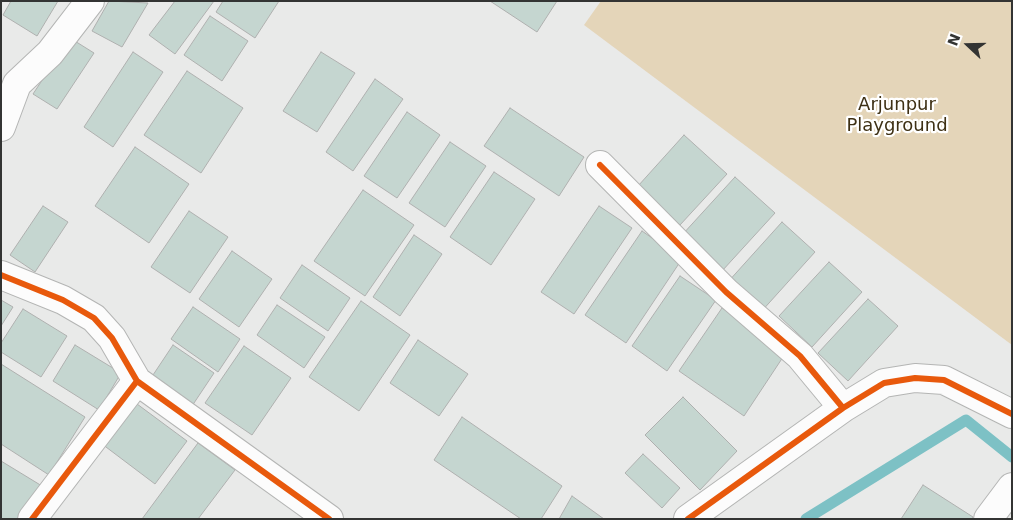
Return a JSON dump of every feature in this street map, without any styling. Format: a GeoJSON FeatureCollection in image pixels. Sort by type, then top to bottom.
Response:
{"type":"FeatureCollection","features":[{"type":"Feature","properties":{"kind":"street"},"geometry":{"type":"LineString","coordinates":[[1,127],[17,84],[50,53],[90,1]]}},
{"type":"Feature","properties":{"kind":"street"},"geometry":{"type":"LineString","coordinates":[[600,165],[726,292],[800,356],[843,408]]}},
{"type":"Feature","properties":{"kind":"street"},"geometry":{"type":"LineString","coordinates":[[1,276],[63,300],[94,318],[112,338],[137,381],[329,519]]}},
{"type":"Feature","properties":{"kind":"street"},"geometry":{"type":"LineString","coordinates":[[688,519],[843,408],[884,382],[915,378],[944,380],[1012,414]]}},
{"type":"Feature","properties":{"kind":"street"},"geometry":{"type":"LineString","coordinates":[[32,519],[137,381]]}},
{"type":"Feature","properties":{"kind":"street"},"geometry":{"type":"LineString","coordinates":[[997,515],[1012,487]]}},
{"type":"Feature","properties":{"kind":"green space","name":"Arjunpur Playground"},"geometry":{"type":"Polygon","coordinates":[[[601,1],[1012,1],[1012,345],[584,25],[601,1]]]}},
{"type":"Feature","properties":{"kind":"building"},"geometry":{"type":"Polygon","coordinates":[[[11,1],[58,1],[37,36],[3,15],[11,1]]]}},
{"type":"Feature","properties":{"kind":"building"},"geometry":{"type":"Polygon","coordinates":[[[109,1],[148,3],[122,47],[92,31],[109,1]]]}},
{"type":"Feature","properties":{"kind":"building"},"geometry":{"type":"Polygon","coordinates":[[[175,1],[214,1],[175,54],[149,35],[175,1]]]}},
{"type":"Feature","properties":{"kind":"building"},"geometry":{"type":"Polygon","coordinates":[[[223,1],[279,1],[255,38],[216,12],[223,1]]]}},
{"type":"Feature","properties":{"kind":"building"},"geometry":{"type":"Polygon","coordinates":[[[490,1],[557,1],[537,32],[490,1]]]}},
{"type":"Feature","properties":{"kind":"building"},"geometry":{"type":"Polygon","coordinates":[[[210,16],[248,41],[222,81],[184,55],[210,16]]]}},
{"type":"Feature","properties":{"kind":"building"},"geometry":{"type":"Polygon","coordinates":[[[70,38],[94,53],[57,109],[33,94],[70,38]]]}},
{"type":"Feature","properties":{"kind":"building"},"geometry":{"type":"Polygon","coordinates":[[[133,52],[163,72],[113,147],[84,127],[133,52]]]}},
{"type":"Feature","properties":{"kind":"building"},"geometry":{"type":"Polygon","coordinates":[[[321,52],[355,73],[317,132],[283,111],[321,52]]]}},
{"type":"Feature","properties":{"kind":"building"},"geometry":{"type":"Polygon","coordinates":[[[187,71],[243,108],[201,173],[144,135],[187,71]]]}},
{"type":"Feature","properties":{"kind":"building"},"geometry":{"type":"Polygon","coordinates":[[[375,79],[403,99],[353,171],[326,152],[375,79]]]}},
{"type":"Feature","properties":{"kind":"building"},"geometry":{"type":"Polygon","coordinates":[[[510,108],[584,157],[559,196],[484,146],[510,108]]]}},
{"type":"Feature","properties":{"kind":"building"},"geometry":{"type":"Polygon","coordinates":[[[407,112],[440,135],[397,198],[364,176],[407,112]]]}},
{"type":"Feature","properties":{"kind":"building"},"geometry":{"type":"Polygon","coordinates":[[[684,135],[727,174],[680,225],[638,186],[684,135]]]}},
{"type":"Feature","properties":{"kind":"building"},"geometry":{"type":"Polygon","coordinates":[[[450,142],[486,166],[445,227],[409,203],[450,142]]]}},
{"type":"Feature","properties":{"kind":"building"},"geometry":{"type":"Polygon","coordinates":[[[135,147],[189,184],[149,243],[95,206],[135,147]]]}},
{"type":"Feature","properties":{"kind":"building"},"geometry":{"type":"Polygon","coordinates":[[[494,172],[535,199],[491,265],[450,237],[494,172]]]}},
{"type":"Feature","properties":{"kind":"building"},"geometry":{"type":"Polygon","coordinates":[[[735,177],[775,213],[722,271],[682,235],[735,177]]]}},
{"type":"Feature","properties":{"kind":"building"},"geometry":{"type":"Polygon","coordinates":[[[363,190],[414,225],[365,296],[314,261],[363,190]]]}},
{"type":"Feature","properties":{"kind":"building"},"geometry":{"type":"Polygon","coordinates":[[[43,206],[68,222],[35,272],[10,255],[43,206]]]}},
{"type":"Feature","properties":{"kind":"building"},"geometry":{"type":"Polygon","coordinates":[[[599,206],[632,228],[574,314],[541,292],[599,206]]]}},
{"type":"Feature","properties":{"kind":"building"},"geometry":{"type":"Polygon","coordinates":[[[189,211],[228,237],[190,293],[151,267],[189,211]]]}},
{"type":"Feature","properties":{"kind":"building"},"geometry":{"type":"Polygon","coordinates":[[[782,222],[815,252],[760,313],[727,283],[782,222]]]}},
{"type":"Feature","properties":{"kind":"building"},"geometry":{"type":"Polygon","coordinates":[[[642,231],[682,259],[626,343],[585,315],[642,231]]]}},
{"type":"Feature","properties":{"kind":"building"},"geometry":{"type":"Polygon","coordinates":[[[414,235],[442,254],[400,316],[373,297],[414,235]]]}},
{"type":"Feature","properties":{"kind":"building"},"geometry":{"type":"Polygon","coordinates":[[[232,251],[272,279],[239,327],[199,299],[232,251]]]}},
{"type":"Feature","properties":{"kind":"building"},"geometry":{"type":"Polygon","coordinates":[[[829,262],[862,292],[812,347],[779,316],[829,262]]]}},
{"type":"Feature","properties":{"kind":"building"},"geometry":{"type":"Polygon","coordinates":[[[302,265],[350,298],[328,331],[280,298],[302,265]]]}},
{"type":"Feature","properties":{"kind":"building"},"geometry":{"type":"Polygon","coordinates":[[[680,276],[716,300],[667,371],[632,346],[680,276]]]}},
{"type":"Feature","properties":{"kind":"building"},"geometry":{"type":"Polygon","coordinates":[[[868,299],[898,326],[848,381],[818,353],[868,299]]]}},
{"type":"Feature","properties":{"kind":"building"},"geometry":{"type":"Polygon","coordinates":[[[1,300],[13,307],[1,326],[1,300]]]}},
{"type":"Feature","properties":{"kind":"building"},"geometry":{"type":"Polygon","coordinates":[[[361,301],[410,335],[359,411],[309,377],[361,301]]]}},
{"type":"Feature","properties":{"kind":"building"},"geometry":{"type":"Polygon","coordinates":[[[277,305],[325,337],[304,368],[257,335],[277,305]]]}},
{"type":"Feature","properties":{"kind":"building"},"geometry":{"type":"Polygon","coordinates":[[[193,307],[240,339],[218,372],[171,339],[193,307]]]}},
{"type":"Feature","properties":{"kind":"building"},"geometry":{"type":"Polygon","coordinates":[[[722,308],[787,351],[744,416],[679,371],[722,308]]]}},
{"type":"Feature","properties":{"kind":"building"},"geometry":{"type":"Polygon","coordinates":[[[23,309],[67,336],[41,377],[1,352],[1,343],[23,309]]]}},
{"type":"Feature","properties":{"kind":"building"},"geometry":{"type":"Polygon","coordinates":[[[418,340],[468,374],[439,416],[390,383],[418,340]]]}},
{"type":"Feature","properties":{"kind":"building"},"geometry":{"type":"Polygon","coordinates":[[[75,345],[121,373],[99,410],[53,381],[75,345]]]}},
{"type":"Feature","properties":{"kind":"building"},"geometry":{"type":"Polygon","coordinates":[[[173,345],[214,373],[190,409],[149,381],[173,345]]]}},
{"type":"Feature","properties":{"kind":"building"},"geometry":{"type":"Polygon","coordinates":[[[244,346],[291,378],[252,435],[205,403],[244,346]]]}},
{"type":"Feature","properties":{"kind":"building"},"geometry":{"type":"Polygon","coordinates":[[[1,364],[85,417],[49,475],[1,444],[1,364]]]}},
{"type":"Feature","properties":{"kind":"building"},"geometry":{"type":"Polygon","coordinates":[[[683,397],[737,451],[700,490],[645,435],[683,397]]]}},
{"type":"Feature","properties":{"kind":"building"},"geometry":{"type":"Polygon","coordinates":[[[133,401],[187,441],[155,484],[102,444],[133,401]]]}},
{"type":"Feature","properties":{"kind":"building"},"geometry":{"type":"Polygon","coordinates":[[[462,417],[562,486],[541,519],[521,519],[434,460],[462,417]]]}},
{"type":"Feature","properties":{"kind":"building"},"geometry":{"type":"Polygon","coordinates":[[[198,443],[235,470],[198,519],[142,519],[198,443]]]}},
{"type":"Feature","properties":{"kind":"building"},"geometry":{"type":"Polygon","coordinates":[[[643,454],[680,488],[662,508],[625,473],[643,454]]]}},
{"type":"Feature","properties":{"kind":"building"},"geometry":{"type":"Polygon","coordinates":[[[1,461],[42,486],[22,519],[1,519],[1,461]]]}},
{"type":"Feature","properties":{"kind":"building"},"geometry":{"type":"Polygon","coordinates":[[[923,485],[973,517],[972,519],[901,519],[923,485]]]}},
{"type":"Feature","properties":{"kind":"building"},"geometry":{"type":"Polygon","coordinates":[[[572,496],[604,519],[559,519],[572,496]]]}},
{"type":"Feature","properties":{"kind":"waterway"},"geometry":{"type":"LineString","coordinates":[[806,519],[966,420],[1012,457]]}},
{"type":"Feature","properties":{"kind":"cycle path"},"geometry":{"type":"LineString","coordinates":[[600,165],[726,292],[800,356],[843,408]]}},
{"type":"Feature","properties":{"kind":"cycle path"},"geometry":{"type":"LineString","coordinates":[[1,275],[63,300],[94,318],[112,338],[137,381]]}},
{"type":"Feature","properties":{"kind":"cycle path"},"geometry":{"type":"LineString","coordinates":[[688,519],[843,408],[884,383],[915,378],[944,380],[1012,414]]}},
{"type":"Feature","properties":{"kind":"cycle path"},"geometry":{"type":"LineString","coordinates":[[32,519],[137,381],[329,519]]}}]}
